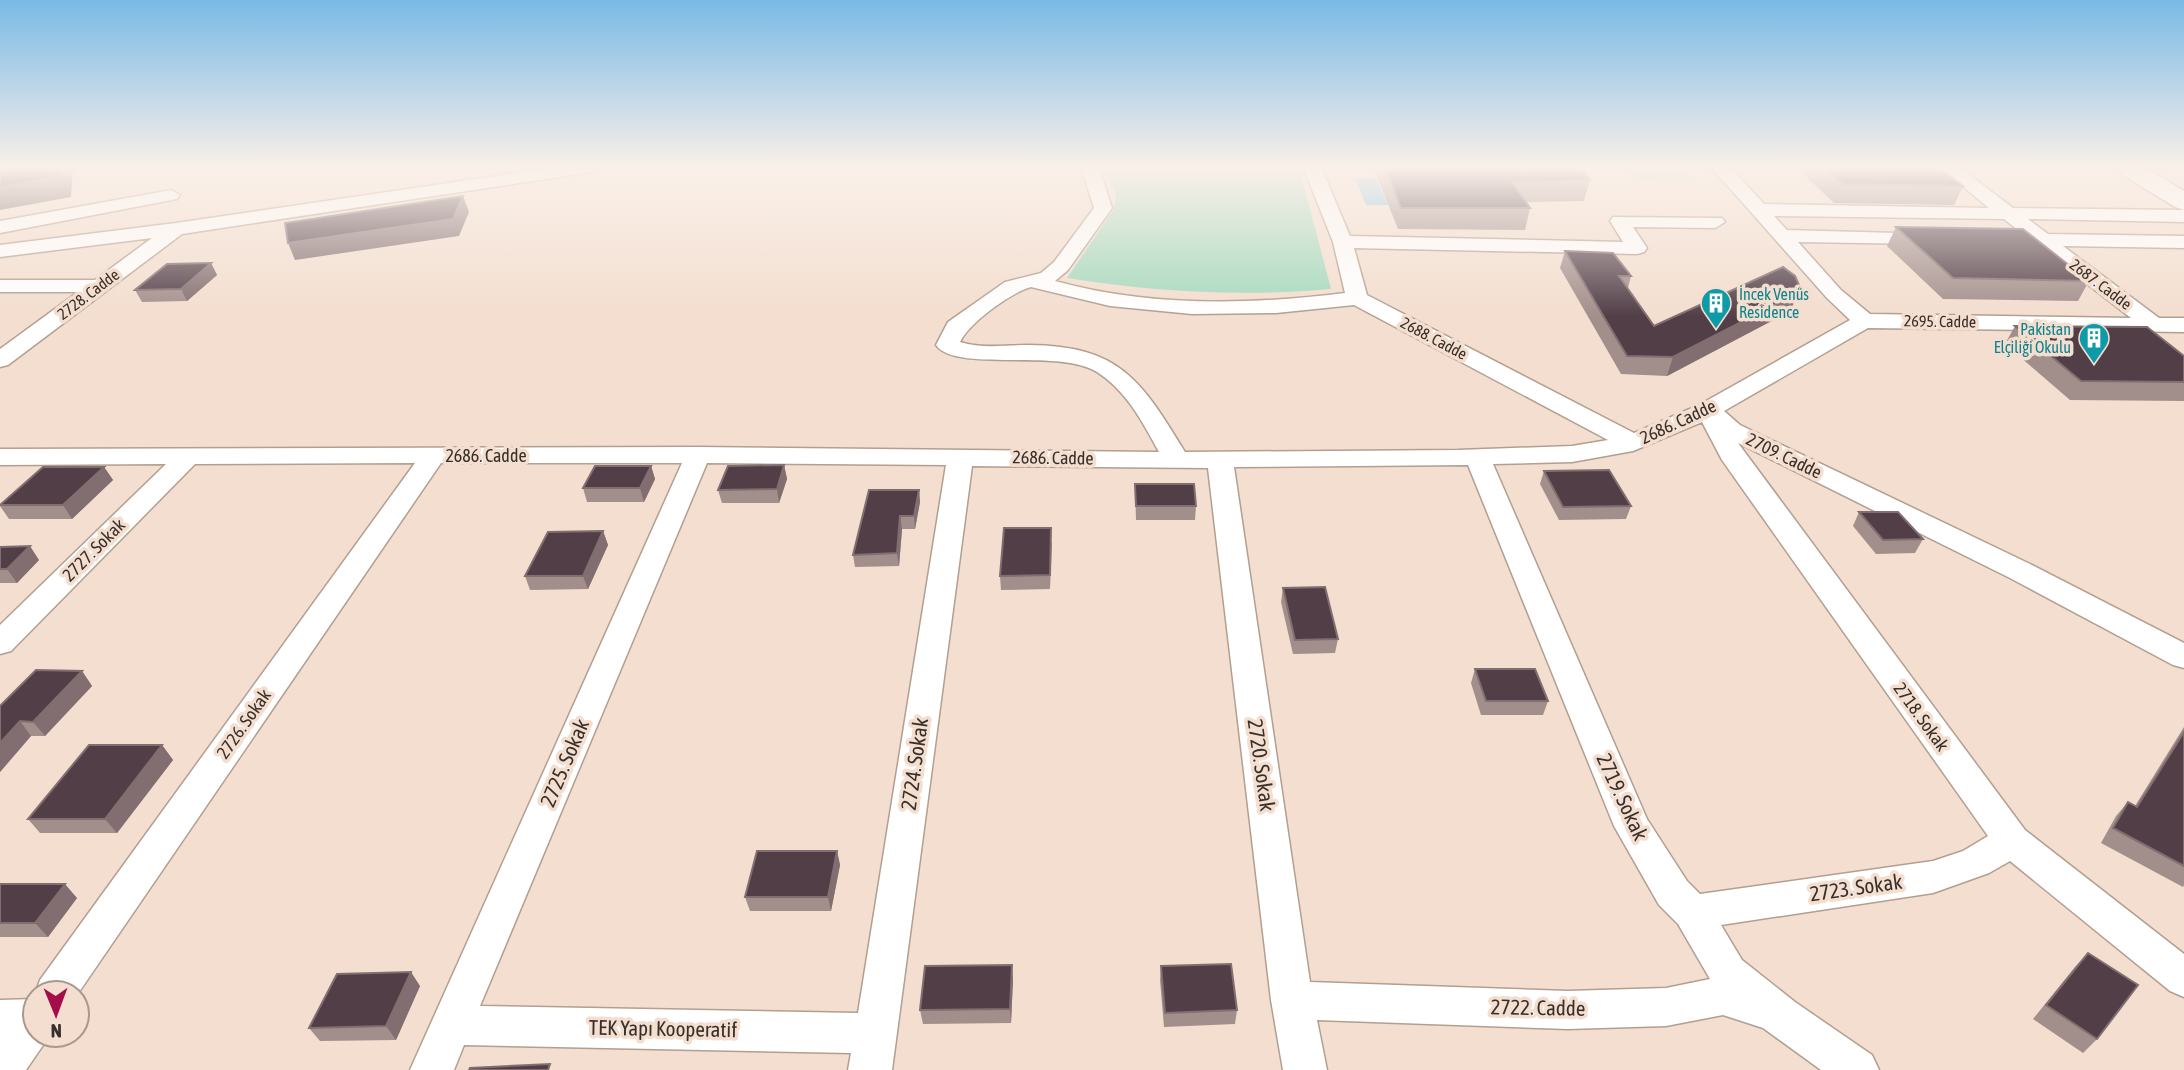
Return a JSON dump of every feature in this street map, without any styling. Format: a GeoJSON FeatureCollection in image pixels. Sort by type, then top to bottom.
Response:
{"type":"FeatureCollection","features":[{"type":"Feature","properties":{"kind":"street"},"geometry":{"type":"LineString","coordinates":[[0,227],[54,217]]}},
{"type":"Feature","properties":{"kind":"street"},"geometry":{"type":"LineString","coordinates":[[0,251],[257,217]]}},
{"type":"Feature","properties":{"kind":"street"},"geometry":{"type":"LineString","coordinates":[[1097,217],[1061,266],[1048,276],[1012,286],[956,327],[947,345],[968,353],[1060,351],[1095,360],[1119,375],[1137,396],[1177,460]]}},
{"type":"Feature","properties":{"kind":"street"},"geometry":{"type":"LineString","coordinates":[[1031,281],[1058,290],[1180,307],[1252,307],[1357,298],[1343,242],[1333,217]]}},
{"type":"Feature","properties":{"kind":"street"},"geometry":{"type":"LineString","coordinates":[[1767,217],[1834,294],[1864,321]]}},
{"type":"Feature","properties":{"kind":"street","name":"2687. Cadde"},"geometry":{"type":"LineString","coordinates":[[1988,217],[2125,323]]}},
{"type":"Feature","properties":{"kind":"street","name":"2687. Cadde"},"geometry":{"type":"LineString","coordinates":[[2013,217],[2154,325]]}},
{"type":"Feature","properties":{"kind":"street"},"geometry":{"type":"LineString","coordinates":[[1343,242],[1637,248],[1620,221],[1715,222]]}},
{"type":"Feature","properties":{"kind":"street","name":"2728. Cadde"},"geometry":{"type":"LineString","coordinates":[[0,360],[176,229]]}},
{"type":"Feature","properties":{"kind":"street"},"geometry":{"type":"LineString","coordinates":[[1783,236],[1949,238]]}},
{"type":"Feature","properties":{"kind":"street"},"geometry":{"type":"LineString","coordinates":[[1976,239],[2184,242]]}},
{"type":"Feature","properties":{"kind":"street"},"geometry":{"type":"LineString","coordinates":[[0,286],[98,286]]}},
{"type":"Feature","properties":{"kind":"street","name":"2688. Cadde"},"geometry":{"type":"LineString","coordinates":[[1357,298],[1633,443]]}},
{"type":"Feature","properties":{"kind":"street","name":"2695. Cadde"},"geometry":{"type":"LineString","coordinates":[[1864,321],[2184,325]]}},
{"type":"Feature","properties":{"kind":"street","name":"2686. Cadde"},"geometry":{"type":"LineString","coordinates":[[0,457],[698,455],[1177,460],[1572,454],[1633,443],[1708,410],[1864,321]]}},
{"type":"Feature","properties":{"kind":"street","name":"2709. Cadde"},"geometry":{"type":"LineString","coordinates":[[1708,410],[1750,419],[2184,635]]}},
{"type":"Feature","properties":{"kind":"street","name":"2709. Cadde"},"geometry":{"type":"LineString","coordinates":[[1708,410],[1731,430],[2020,571],[2184,657]]}},
{"type":"Feature","properties":{"kind":"street","name":"2718. Sokak"},"geometry":{"type":"LineString","coordinates":[[1708,410],[1731,455],[2012,841],[2184,978]]}},
{"type":"Feature","properties":{"kind":"street","name":"2725. Sokak"},"geometry":{"type":"LineString","coordinates":[[432,1070],[698,455]]}},
{"type":"Feature","properties":{"kind":"street","name":"2726. Sokak"},"geometry":{"type":"LineString","coordinates":[[65,979],[433,456]]}},
{"type":"Feature","properties":{"kind":"street","name":"2727. Sokak"},"geometry":{"type":"LineString","coordinates":[[0,643],[188,457]]}},
{"type":"Feature","properties":{"kind":"street","name":"2724. Sokak"},"geometry":{"type":"LineString","coordinates":[[873,1052],[960,457]]}},
{"type":"Feature","properties":{"kind":"street","name":"2719. Sokak"},"geometry":{"type":"LineString","coordinates":[[1477,457],[1632,826],[1673,893],[1692,912],[1728,973],[1780,1016],[1857,1070]]}},
{"type":"Feature","properties":{"kind":"street","name":"2720. Sokak"},"geometry":{"type":"LineString","coordinates":[[1220,459],[1292,1000],[1305,1070]]}},
{"type":"Feature","properties":{"kind":"street","name":"2723. Sokak"},"geometry":{"type":"LineString","coordinates":[[1692,912],[1933,877],[1976,862],[2012,841]]}},
{"type":"Feature","properties":{"kind":"street","name":"2722. Cadde"},"geometry":{"type":"LineString","coordinates":[[1292,1000],[1568,1010],[1667,1007],[1723,996],[1780,1016]]}},
{"type":"Feature","properties":{"kind":"street"},"geometry":{"type":"LineString","coordinates":[[0,1020],[21,1020]]}},
{"type":"Feature","properties":{"kind":"street","name":"TEK Yapı Kooperatif"},"geometry":{"type":"LineString","coordinates":[[451,1025],[873,1052]]}},
{"type":"Feature","properties":{"kind":"street"},"geometry":{"type":"LineString","coordinates":[[1,1070],[21,1041]]}},
{"type":"Feature","properties":{"kind":"green space"},"geometry":{"type":"Polygon","coordinates":[[[1109,217],[1312,217],[1331,289],[1265,293],[1199,292],[1067,278],[1109,217]]]}},
{"type":"Feature","properties":{"kind":"building"},"geometry":{"type":"Polygon","coordinates":[[[325,217],[454,217],[288,243],[285,223],[325,217]]]}},
{"type":"Feature","properties":{"kind":"building"},"geometry":{"type":"Polygon","coordinates":[[[1896,227],[2023,229],[2089,281],[1953,278],[1896,227]]]}},
{"type":"Feature","properties":{"kind":"building"},"geometry":{"type":"Polygon","coordinates":[[[1565,251],[1613,253],[1631,276],[1619,276],[1654,326],[1783,267],[1795,276],[1800,287],[1788,298],[1673,357],[1627,356],[1565,251]]]}},
{"type":"Feature","properties":{"kind":"building"},"geometry":{"type":"Polygon","coordinates":[[[211,263],[181,289],[135,290],[167,264],[211,263]]]}},
{"type":"Feature","properties":{"kind":"building"},"geometry":{"type":"Polygon","coordinates":[[[2015,326],[2147,327],[2184,356],[2184,382],[2081,381],[2015,326]]]}},
{"type":"Feature","properties":{"kind":"building"},"geometry":{"type":"Polygon","coordinates":[[[784,465],[777,489],[718,490],[728,466],[784,465]]]}},
{"type":"Feature","properties":{"kind":"building"},"geometry":{"type":"Polygon","coordinates":[[[595,466],[651,466],[640,488],[583,488],[595,466]]]}},
{"type":"Feature","properties":{"kind":"building"},"geometry":{"type":"Polygon","coordinates":[[[43,467],[104,467],[63,505],[0,505],[43,467]]]}},
{"type":"Feature","properties":{"kind":"building"},"geometry":{"type":"Polygon","coordinates":[[[1609,470],[1631,506],[1563,507],[1544,471],[1609,470]]]}},
{"type":"Feature","properties":{"kind":"building"},"geometry":{"type":"Polygon","coordinates":[[[1135,484],[1194,484],[1196,506],[1136,506],[1135,484]]]}},
{"type":"Feature","properties":{"kind":"building"},"geometry":{"type":"Polygon","coordinates":[[[869,490],[919,490],[914,516],[900,516],[897,553],[853,555],[869,490]]]}},
{"type":"Feature","properties":{"kind":"building"},"geometry":{"type":"Polygon","coordinates":[[[1859,512],[1898,512],[1923,539],[1883,540],[1859,512]]]}},
{"type":"Feature","properties":{"kind":"building"},"geometry":{"type":"Polygon","coordinates":[[[1004,528],[1051,528],[1050,575],[1000,576],[1004,528]]]}},
{"type":"Feature","properties":{"kind":"building"},"geometry":{"type":"Polygon","coordinates":[[[603,531],[583,576],[525,576],[548,532],[603,531]]]}},
{"type":"Feature","properties":{"kind":"building"},"geometry":{"type":"Polygon","coordinates":[[[30,546],[7,569],[0,569],[0,547],[30,546]]]}},
{"type":"Feature","properties":{"kind":"building"},"geometry":{"type":"Polygon","coordinates":[[[1325,587],[1338,639],[1295,640],[1283,588],[1325,587]]]}},
{"type":"Feature","properties":{"kind":"building"},"geometry":{"type":"Polygon","coordinates":[[[1475,669],[1535,669],[1548,701],[1486,701],[1475,669]]]}},
{"type":"Feature","properties":{"kind":"building"},"geometry":{"type":"Polygon","coordinates":[[[36,670],[82,671],[33,722],[20,721],[0,743],[0,706],[36,670]]]}},
{"type":"Feature","properties":{"kind":"building"},"geometry":{"type":"Polygon","coordinates":[[[2184,732],[2184,866],[2113,828],[2128,802],[2137,807],[2184,732]]]}},
{"type":"Feature","properties":{"kind":"building"},"geometry":{"type":"Polygon","coordinates":[[[89,745],[162,745],[105,819],[28,819],[89,745]]]}},
{"type":"Feature","properties":{"kind":"building"},"geometry":{"type":"Polygon","coordinates":[[[757,851],[837,851],[828,897],[745,897],[757,851]]]}},
{"type":"Feature","properties":{"kind":"building"},"geometry":{"type":"Polygon","coordinates":[[[0,884],[65,884],[35,923],[0,923],[0,884]]]}},
{"type":"Feature","properties":{"kind":"building"},"geometry":{"type":"Polygon","coordinates":[[[2088,953],[2138,985],[2097,1039],[2046,1005],[2088,953]]]}},
{"type":"Feature","properties":{"kind":"building"},"geometry":{"type":"Polygon","coordinates":[[[1231,964],[1237,1010],[1165,1013],[1161,966],[1231,964]]]}},
{"type":"Feature","properties":{"kind":"building"},"geometry":{"type":"Polygon","coordinates":[[[1012,965],[1010,1009],[920,1010],[925,966],[1012,965]]]}},
{"type":"Feature","properties":{"kind":"building"},"geometry":{"type":"Polygon","coordinates":[[[411,972],[386,1026],[309,1028],[337,974],[411,972]]]}},
{"type":"Feature","properties":{"kind":"building"},"geometry":{"type":"Polygon","coordinates":[[[550,1064],[548,1070],[469,1070],[470,1068],[550,1064]]]}},
{"type":"Feature","properties":{"kind":"place","name":"İncek Venüs Residence"},"geometry":{"type":"Point","coordinates":[1716,330]}},
{"type":"Feature","properties":{"kind":"place","name":"Pakistan Elçiliği Okulu"},"geometry":{"type":"Point","coordinates":[2094,365]}}]}
